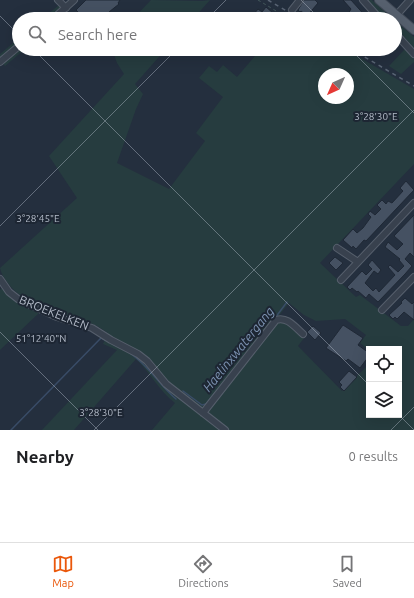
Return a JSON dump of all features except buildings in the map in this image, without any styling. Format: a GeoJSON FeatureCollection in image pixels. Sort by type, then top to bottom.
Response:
{"type":"FeatureCollection","features":[{"type":"Feature","properties":{"kind":"main road"},"geometry":{"type":"LineString","coordinates":[[379,0],[390,12]]}},
{"type":"Feature","properties":{"kind":"main road"},"geometry":{"type":"LineString","coordinates":[[402,22],[414,30]]}},
{"type":"Feature","properties":{"kind":"street"},"geometry":{"type":"LineString","coordinates":[[58,0],[66,8]]}},
{"type":"Feature","properties":{"kind":"street"},"geometry":{"type":"LineString","coordinates":[[61,12],[74,0]]}},
{"type":"Feature","properties":{"kind":"street"},"geometry":{"type":"LineString","coordinates":[[292,10],[300,0]]}},
{"type":"Feature","properties":{"kind":"street"},"geometry":{"type":"LineString","coordinates":[[363,0],[374,12]]}},
{"type":"Feature","properties":{"kind":"street"},"geometry":{"type":"LineString","coordinates":[[399,12],[410,0]]}},
{"type":"Feature","properties":{"kind":"street"},"geometry":{"type":"LineString","coordinates":[[402,41],[414,54]]}},
{"type":"Feature","properties":{"kind":"street"},"geometry":{"type":"LineString","coordinates":[[0,62],[12,52]]}},
{"type":"Feature","properties":{"kind":"street"},"geometry":{"type":"LineString","coordinates":[[341,280],[414,203]]}},
{"type":"Feature","properties":{"kind":"street"},"geometry":{"type":"LineString","coordinates":[[337,248],[358,262]]}},
{"type":"Feature","properties":{"kind":"street"},"geometry":{"type":"LineString","coordinates":[[382,310],[414,276]]}},
{"type":"Feature","properties":{"kind":"street","name":"BROEKELKEN"},"geometry":{"type":"LineString","coordinates":[[0,279],[13,296],[23,302],[57,316],[86,325],[138,354],[147,361],[166,384],[225,430]]}},
{"type":"Feature","properties":{"kind":"street"},"geometry":{"type":"LineString","coordinates":[[203,413],[276,320],[287,320],[303,334]]}},
{"type":"Feature","properties":{"kind":"path"},"geometry":{"type":"LineString","coordinates":[[258,0],[278,12]]}},
{"type":"Feature","properties":{"kind":"green space"},"geometry":{"type":"Polygon","coordinates":[[[151,0],[210,0],[199,12],[140,12],[151,0]]]}},
{"type":"Feature","properties":{"kind":"green space"},"geometry":{"type":"Polygon","coordinates":[[[365,0],[372,0],[385,12],[377,12],[365,0]]]}},
{"type":"Feature","properties":{"kind":"green space"},"geometry":{"type":"Polygon","coordinates":[[[59,5],[66,12],[50,12],[59,5]]]}},
{"type":"Feature","properties":{"kind":"green space"},"geometry":{"type":"Polygon","coordinates":[[[402,27],[414,37],[414,48],[402,34],[402,27]]]}},
{"type":"Feature","properties":{"kind":"green space"},"geometry":{"type":"Polygon","coordinates":[[[12,44],[12,56],[17,56],[5,66],[0,60],[0,54],[12,44]]]}},
{"type":"Feature","properties":{"kind":"green space"},"geometry":{"type":"Polygon","coordinates":[[[405,49],[414,59],[414,62],[401,74],[389,66],[398,56],[402,56],[402,52],[405,49]]]}},
{"type":"Feature","properties":{"kind":"green space"},"geometry":{"type":"Polygon","coordinates":[[[114,56],[160,56],[135,84],[143,94],[136,109],[117,163],[169,189],[205,141],[196,133],[223,97],[199,78],[209,66],[217,72],[223,65],[237,77],[255,56],[357,56],[414,89],[414,164],[320,263],[356,297],[360,295],[401,326],[408,326],[414,319],[414,430],[152,430],[175,403],[164,393],[136,359],[74,430],[42,430],[117,350],[103,344],[108,333],[97,326],[43,307],[23,297],[7,282],[0,268],[77,198],[49,156],[124,74],[114,56]],[[289,303],[206,406],[277,322],[285,321],[304,338],[298,346],[342,391],[366,367],[366,418],[402,418],[402,346],[366,346],[366,348],[360,343],[366,335],[345,319],[316,321],[304,315],[289,303]]]}},
{"type":"Feature","properties":{"kind":"green space"},"geometry":{"type":"Polygon","coordinates":[[[2,288],[18,303],[39,313],[0,350],[0,290],[2,288]]]}},
{"type":"Feature","properties":{"kind":"waterway","name":"Haelinxwatergang"},"geometry":{"type":"LineString","coordinates":[[275,318],[287,302]]}},
{"type":"Feature","properties":{"kind":"waterway","name":"Haelinxwatergang"},"geometry":{"type":"LineString","coordinates":[[11,430],[101,338],[107,341]]}},
{"type":"Feature","properties":{"kind":"waterway","name":"Haelinxwatergang"},"geometry":{"type":"LineString","coordinates":[[131,354],[143,364],[176,399]]}},
{"type":"Feature","properties":{"kind":"waterway","name":"Haelinxwatergang"},"geometry":{"type":"LineString","coordinates":[[183,391],[202,405],[206,404],[224,382]]}},
{"type":"Feature","properties":{"kind":"railway"},"geometry":{"type":"LineString","coordinates":[[268,0],[288,12]]}},
{"type":"Feature","properties":{"kind":"railway"},"geometry":{"type":"LineString","coordinates":[[363,56],[414,86]]}}]}
